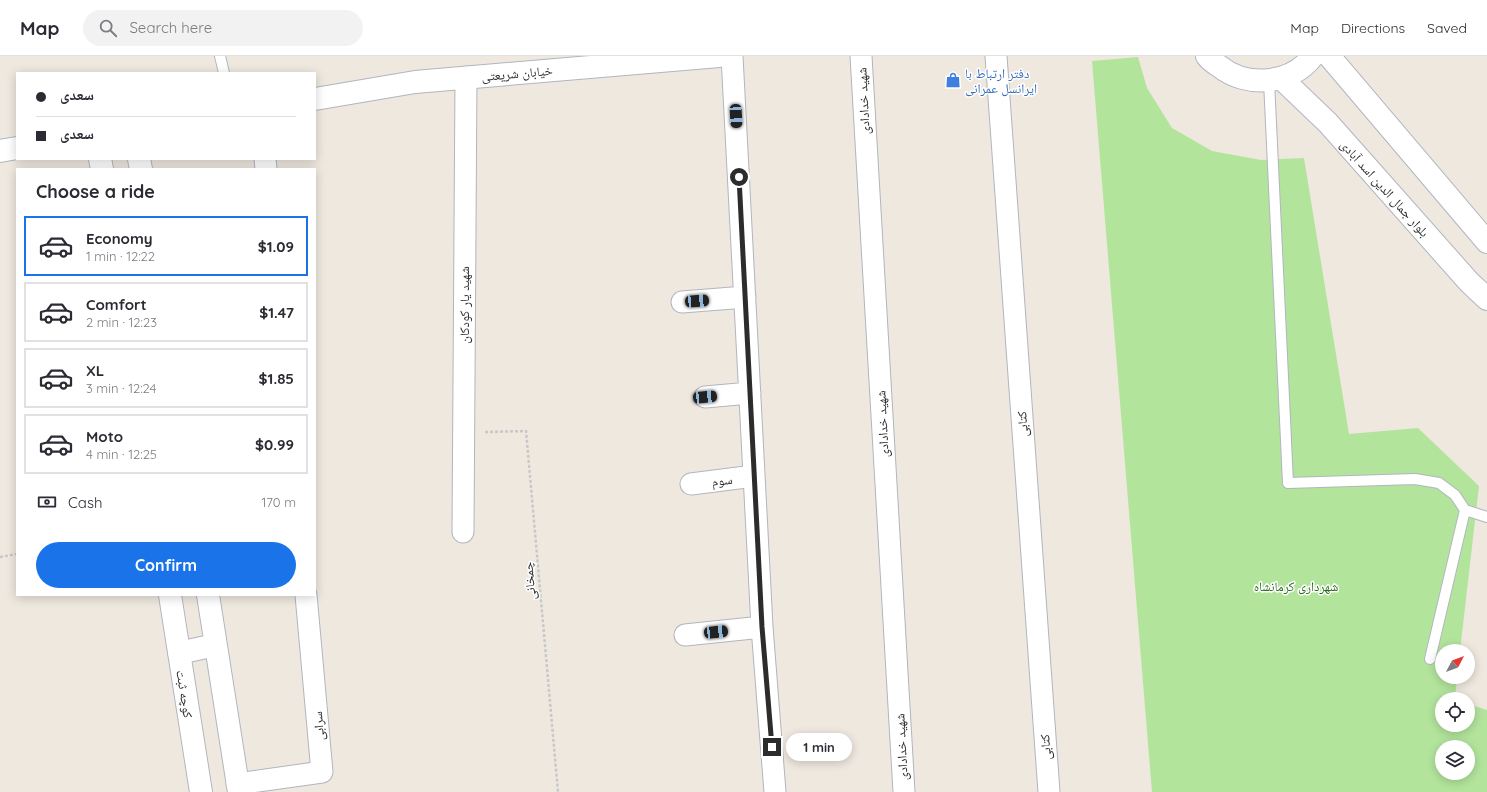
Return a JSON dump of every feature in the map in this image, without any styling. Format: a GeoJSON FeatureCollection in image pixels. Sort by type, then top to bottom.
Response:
{"type":"FeatureCollection","features":[{"type":"Feature","properties":{"kind":"main road","name":"خیابان شریعتی"},"geometry":{"type":"LineString","coordinates":[[316,99],[415,82],[615,60],[719,56]]}},
{"type":"Feature","properties":{"kind":"main road"},"geometry":{"type":"LineString","coordinates":[[1207,56],[1226,72],[1247,80],[1275,79],[1297,71],[1313,56]]}},
{"type":"Feature","properties":{"kind":"main road"},"geometry":{"type":"LineString","coordinates":[[1329,56],[1487,242]]}},
{"type":"Feature","properties":{"kind":"main road","name":"بلوار جمال الدین اسد آبادی"},"geometry":{"type":"LineString","coordinates":[[1275,79],[1328,123],[1469,282],[1487,299]]}},
{"type":"Feature","properties":{"kind":"main road"},"geometry":{"type":"LineString","coordinates":[[0,151],[16,148]]}},
{"type":"Feature","properties":{"kind":"main road","name":"کوچه ثبت"},"geometry":{"type":"LineString","coordinates":[[170,596],[201,792]]}},
{"type":"Feature","properties":{"kind":"main road"},"geometry":{"type":"LineString","coordinates":[[208,596],[238,788]]}},
{"type":"Feature","properties":{"kind":"main road"},"geometry":{"type":"LineString","coordinates":[[179,653],[215,645]]}},
{"type":"Feature","properties":{"kind":"street"},"geometry":{"type":"LineString","coordinates":[[732,56],[762,627],[776,792]]}},
{"type":"Feature","properties":{"kind":"street","name":"شهید خدادادی"},"geometry":{"type":"LineString","coordinates":[[860,56],[904,792]]}},
{"type":"Feature","properties":{"kind":"street","name":"کتابی"},"geometry":{"type":"LineString","coordinates":[[996,56],[1049,792]]}},
{"type":"Feature","properties":{"kind":"street","name":"شهید یار کودکان"},"geometry":{"type":"LineString","coordinates":[[463,532],[466,77]]}},
{"type":"Feature","properties":{"kind":"street"},"geometry":{"type":"LineString","coordinates":[[682,302],[745,298]]}},
{"type":"Feature","properties":{"kind":"street"},"geometry":{"type":"LineString","coordinates":[[705,397],[750,393]]}},
{"type":"Feature","properties":{"kind":"street","name":"سوم"},"geometry":{"type":"LineString","coordinates":[[691,484],[754,476]]}},
{"type":"Feature","properties":{"kind":"street","name":"سرابی"},"geometry":{"type":"LineString","coordinates":[[238,788],[322,772],[306,596]]}},
{"type":"Feature","properties":{"kind":"street"},"geometry":{"type":"LineString","coordinates":[[685,635],[762,627]]}},
{"type":"Feature","properties":{"kind":"lane"},"geometry":{"type":"LineString","coordinates":[[220,56],[224,72]]}},
{"type":"Feature","properties":{"kind":"lane"},"geometry":{"type":"LineString","coordinates":[[1275,79],[1288,483],[1415,479],[1439,483],[1455,495],[1465,510],[1487,517]]}},
{"type":"Feature","properties":{"kind":"lane"},"geometry":{"type":"LineString","coordinates":[[1430,659],[1465,510]]}},
{"type":"Feature","properties":{"kind":"path","name":"چمخانی"},"geometry":{"type":"LineString","coordinates":[[464,432],[526,431],[558,792]]}},
{"type":"Feature","properties":{"kind":"path"},"geometry":{"type":"LineString","coordinates":[[0,557],[16,554]]}},
{"type":"Feature","properties":{"kind":"green space","name":"شهرداری کرمانشاه"},"geometry":{"type":"Polygon","coordinates":[[[1138,57],[1147,88],[1172,128],[1212,151],[1261,160],[1304,158],[1349,434],[1418,428],[1479,486],[1461,644],[1435,644],[1435,684],[1456,684],[1456,692],[1435,692],[1435,732],[1475,732],[1475,706],[1487,710],[1487,792],[1152,792],[1092,61],[1138,57]]]}},
{"type":"Feature","properties":{"kind":"place","name":"دفتر ارتباط با ایرانسل عمرانی"},"geometry":{"type":"Point","coordinates":[953,80]}},
{"type":"Feature","properties":{"kind":"route"},"geometry":{"type":"LineString","coordinates":[[739,177],[762,627],[772,747]]}}]}
